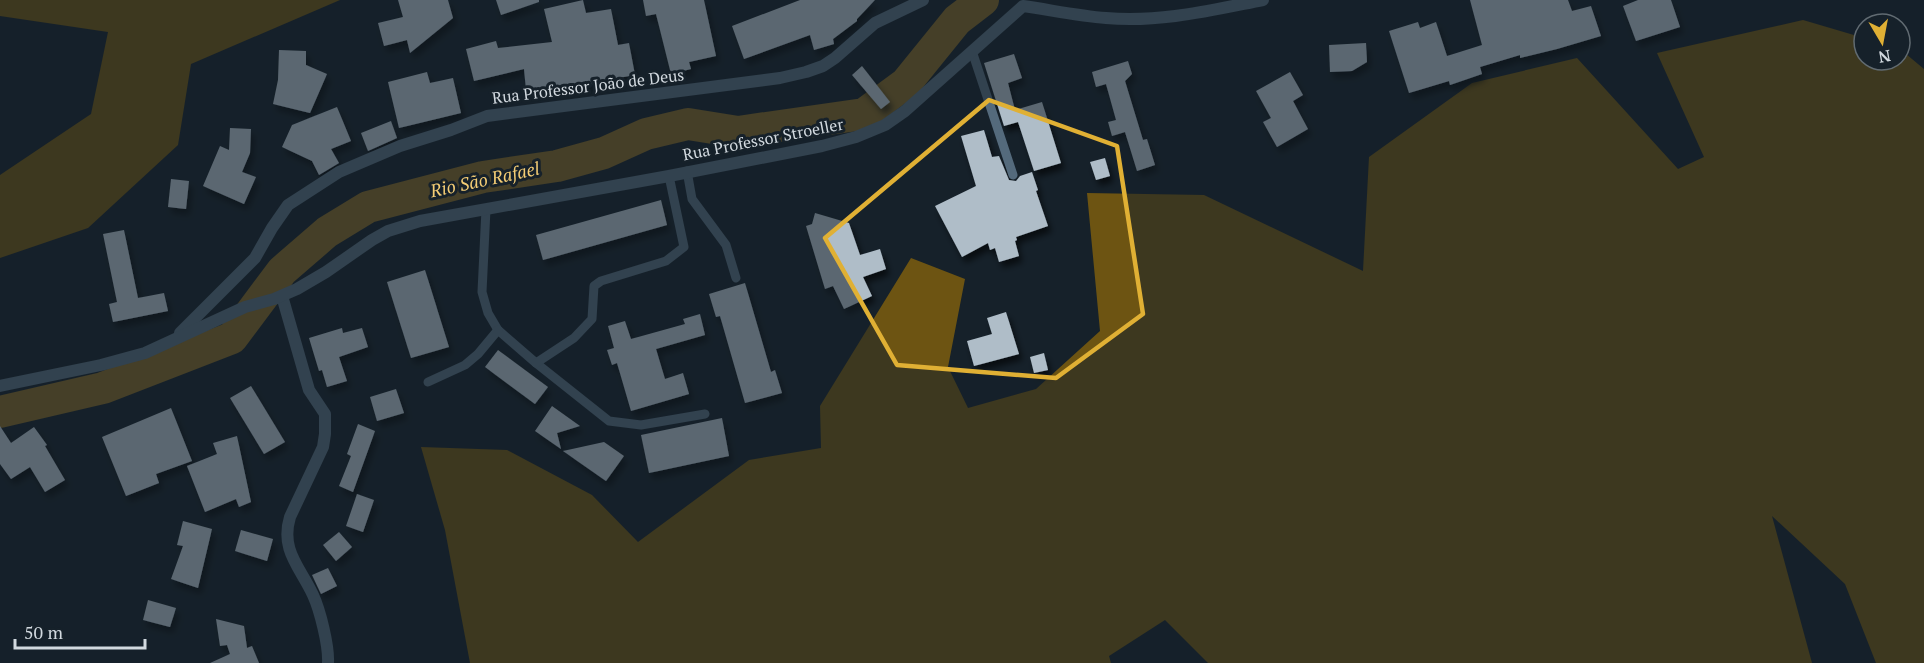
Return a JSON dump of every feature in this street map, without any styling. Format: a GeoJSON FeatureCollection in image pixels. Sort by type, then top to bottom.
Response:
{"type":"FeatureCollection","features":[{"type":"Feature","properties":{"kind":"street","name":"Rua Professor João de Deus"},"geometry":{"type":"LineString","coordinates":[[173,340],[255,258],[288,205],[339,172],[400,146],[487,116],[780,78],[806,72],[836,58],[875,23],[923,0]]}},
{"type":"Feature","properties":{"kind":"street","name":"Rua Professor Stroeller"},"geometry":{"type":"LineString","coordinates":[[0,386],[146,353],[245,307],[278,298],[326,272],[388,231],[420,221],[669,176],[822,146],[856,137],[885,126],[905,111],[1021,3],[1107,19],[1146,19],[1187,15],[1263,0]]}},
{"type":"Feature","properties":{"kind":"street"},"geometry":{"type":"LineString","coordinates":[[278,298],[309,390],[325,414],[323,447],[287,527],[289,551],[314,596],[328,652],[328,663]]}},
{"type":"Feature","properties":{"kind":"lane"},"geometry":{"type":"LineString","coordinates":[[972,51],[1012,175]]}},
{"type":"Feature","properties":{"kind":"lane"},"geometry":{"type":"LineString","coordinates":[[687,171],[692,199],[726,245],[736,278]]}},
{"type":"Feature","properties":{"kind":"lane"},"geometry":{"type":"LineString","coordinates":[[536,363],[574,338],[592,319],[594,286],[601,281],[666,261],[684,247],[669,176]]}},
{"type":"Feature","properties":{"kind":"lane"},"geometry":{"type":"LineString","coordinates":[[486,209],[482,292],[488,314],[498,330],[609,420],[640,426],[705,414]]}},
{"type":"Feature","properties":{"kind":"lane"},"geometry":{"type":"LineString","coordinates":[[428,382],[465,365],[478,354],[498,330]]}},
{"type":"Feature","properties":{"kind":"highlighted area"},"geometry":{"type":"Polygon","coordinates":[[[989,100],[1117,146],[1143,314],[1056,378],[897,365],[825,238],[989,100]]]}},
{"type":"Feature","properties":{"kind":"shaded area"},"geometry":{"type":"Polygon","coordinates":[[[0,0],[340,0],[191,64],[178,145],[88,228],[0,258],[0,175],[91,114],[108,32],[0,16],[0,0]]]}},
{"type":"Feature","properties":{"kind":"shaded area"},"geometry":{"type":"Polygon","coordinates":[[[1803,20],[1852,34],[1852,72],[1912,72],[1912,59],[1924,69],[1924,663],[1876,663],[1845,584],[1772,516],[1812,663],[1208,663],[1165,620],[1109,656],[1111,663],[470,663],[445,530],[421,447],[507,450],[592,495],[638,542],[749,460],[821,448],[820,406],[911,258],[965,279],[948,367],[968,408],[1036,389],[1100,331],[1087,193],[1204,195],[1363,271],[1369,157],[1472,83],[1577,58],[1678,169],[1704,157],[1657,53],[1803,20]]]}},
{"type":"Feature","properties":{"kind":"building"},"geometry":{"type":"Polygon","coordinates":[[[398,0],[448,0],[453,18],[410,53],[407,40],[384,46],[378,23],[403,17],[398,0]]]}},
{"type":"Feature","properties":{"kind":"building"},"geometry":{"type":"Polygon","coordinates":[[[496,0],[539,0],[539,2],[501,15],[496,0]]]}},
{"type":"Feature","properties":{"kind":"building"},"geometry":{"type":"Polygon","coordinates":[[[583,0],[586,13],[611,9],[618,45],[629,43],[635,75],[596,82],[596,84],[526,90],[524,69],[474,81],[466,49],[496,41],[498,48],[552,42],[544,9],[583,0]]]}},
{"type":"Feature","properties":{"kind":"building"},"geometry":{"type":"Polygon","coordinates":[[[643,0],[704,0],[716,56],[689,62],[691,69],[671,74],[656,14],[646,16],[643,0]]]}},
{"type":"Feature","properties":{"kind":"building"},"geometry":{"type":"Polygon","coordinates":[[[800,0],[875,0],[857,21],[833,39],[834,44],[814,50],[810,35],[744,59],[732,26],[800,0]]]}},
{"type":"Feature","properties":{"kind":"building"},"geometry":{"type":"Polygon","coordinates":[[[1470,0],[1568,0],[1572,11],[1591,6],[1601,36],[1520,58],[1520,55],[1480,67],[1482,74],[1450,85],[1449,81],[1409,93],[1389,31],[1418,22],[1420,28],[1436,22],[1447,56],[1482,45],[1470,0]]]}},
{"type":"Feature","properties":{"kind":"building"},"geometry":{"type":"Polygon","coordinates":[[[1638,0],[1671,0],[1680,27],[1636,41],[1623,6],[1638,0]]]}},
{"type":"Feature","properties":{"kind":"building"},"geometry":{"type":"Polygon","coordinates":[[[1366,43],[1367,62],[1352,71],[1330,72],[1329,45],[1366,43]]]}},
{"type":"Feature","properties":{"kind":"building"},"geometry":{"type":"Polygon","coordinates":[[[279,50],[306,51],[306,65],[327,74],[310,113],[273,104],[278,80],[279,50]]]}},
{"type":"Feature","properties":{"kind":"building"},"geometry":{"type":"Polygon","coordinates":[[[1014,54],[1022,78],[1008,83],[1015,110],[1042,102],[1061,163],[1034,171],[1018,122],[1004,126],[984,63],[1014,54]]]}},
{"type":"Feature","properties":{"kind":"building"},"geometry":{"type":"Polygon","coordinates":[[[1128,61],[1132,74],[1125,81],[1143,140],[1147,139],[1155,165],[1137,171],[1125,132],[1112,136],[1108,122],[1116,120],[1106,84],[1096,87],[1092,72],[1128,61]]]}},
{"type":"Feature","properties":{"kind":"building"},"geometry":{"type":"Polygon","coordinates":[[[862,66],[890,102],[881,109],[852,75],[862,66]]]}},
{"type":"Feature","properties":{"kind":"building"},"geometry":{"type":"Polygon","coordinates":[[[427,72],[430,83],[453,78],[461,113],[399,128],[388,82],[427,72]]]}},
{"type":"Feature","properties":{"kind":"building"},"geometry":{"type":"Polygon","coordinates":[[[1290,72],[1303,95],[1293,101],[1308,129],[1277,147],[1263,122],[1271,118],[1256,91],[1290,72]]]}},
{"type":"Feature","properties":{"kind":"building"},"geometry":{"type":"Polygon","coordinates":[[[337,107],[351,141],[331,149],[339,163],[319,175],[312,161],[282,147],[292,125],[337,107]]]}},
{"type":"Feature","properties":{"kind":"building"},"geometry":{"type":"Polygon","coordinates":[[[391,121],[397,138],[368,151],[361,133],[391,121]]]}},
{"type":"Feature","properties":{"kind":"building"},"geometry":{"type":"Polygon","coordinates":[[[230,128],[251,129],[250,153],[242,172],[256,177],[244,204],[203,186],[220,146],[229,150],[230,128]]]}},
{"type":"Feature","properties":{"kind":"building"},"geometry":{"type":"Polygon","coordinates":[[[984,130],[992,157],[999,156],[1009,180],[1016,181],[1020,176],[1032,172],[1048,226],[1016,237],[1019,256],[999,262],[995,248],[990,250],[988,243],[962,257],[935,206],[976,186],[961,136],[984,130]]]}},
{"type":"Feature","properties":{"kind":"building"},"geometry":{"type":"Polygon","coordinates":[[[1105,158],[1110,176],[1096,180],[1090,162],[1105,158]]]}},
{"type":"Feature","properties":{"kind":"building"},"geometry":{"type":"Polygon","coordinates":[[[171,179],[189,181],[186,209],[168,207],[171,179]]]}},
{"type":"Feature","properties":{"kind":"building"},"geometry":{"type":"Polygon","coordinates":[[[661,200],[667,225],[543,260],[536,235],[661,200]]]}},
{"type":"Feature","properties":{"kind":"building"},"geometry":{"type":"Polygon","coordinates":[[[815,213],[849,223],[860,255],[880,249],[886,269],[863,277],[872,296],[844,309],[833,286],[825,289],[806,226],[812,224],[815,213]]]}},
{"type":"Feature","properties":{"kind":"building"},"geometry":{"type":"Polygon","coordinates":[[[124,230],[138,298],[164,293],[168,311],[113,322],[109,304],[117,302],[103,234],[124,230]]]}},
{"type":"Feature","properties":{"kind":"building"},"geometry":{"type":"Polygon","coordinates":[[[425,270],[449,347],[411,358],[387,282],[425,270]]]}},
{"type":"Feature","properties":{"kind":"building"},"geometry":{"type":"Polygon","coordinates":[[[745,283],[771,372],[775,370],[782,393],[745,403],[720,316],[716,317],[709,294],[745,283]]]}},
{"type":"Feature","properties":{"kind":"building"},"geometry":{"type":"Polygon","coordinates":[[[1006,312],[1019,354],[974,366],[967,341],[992,334],[987,318],[1006,312]]]}},
{"type":"Feature","properties":{"kind":"building"},"geometry":{"type":"Polygon","coordinates":[[[700,314],[705,335],[656,349],[665,379],[683,373],[689,394],[631,411],[617,363],[612,365],[607,350],[614,348],[608,326],[625,321],[631,339],[685,324],[683,319],[700,314]]]}},
{"type":"Feature","properties":{"kind":"building"},"geometry":{"type":"Polygon","coordinates":[[[342,328],[343,333],[362,328],[368,347],[339,357],[347,381],[327,387],[322,370],[319,371],[309,338],[342,328]]]}},
{"type":"Feature","properties":{"kind":"building"},"geometry":{"type":"Polygon","coordinates":[[[498,350],[548,387],[535,404],[485,367],[498,350]]]}},
{"type":"Feature","properties":{"kind":"building"},"geometry":{"type":"Polygon","coordinates":[[[1044,353],[1048,370],[1034,373],[1030,357],[1044,353]]]}},
{"type":"Feature","properties":{"kind":"building"},"geometry":{"type":"Polygon","coordinates":[[[251,386],[285,442],[264,454],[230,398],[251,386]]]}},
{"type":"Feature","properties":{"kind":"building"},"geometry":{"type":"Polygon","coordinates":[[[396,389],[404,413],[377,421],[370,397],[396,389]]]}},
{"type":"Feature","properties":{"kind":"building"},"geometry":{"type":"Polygon","coordinates":[[[552,406],[580,426],[557,433],[561,449],[535,431],[552,406]]]}},
{"type":"Feature","properties":{"kind":"building"},"geometry":{"type":"Polygon","coordinates":[[[171,408],[192,461],[156,474],[159,483],[126,496],[102,437],[171,408]]]}},
{"type":"Feature","properties":{"kind":"building"},"geometry":{"type":"Polygon","coordinates":[[[722,418],[729,456],[649,473],[641,435],[722,418]]]}},
{"type":"Feature","properties":{"kind":"building"},"geometry":{"type":"Polygon","coordinates":[[[358,424],[375,431],[353,492],[339,486],[351,456],[347,454],[358,424]]]}},
{"type":"Feature","properties":{"kind":"building"},"geometry":{"type":"Polygon","coordinates":[[[0,426],[11,443],[34,427],[47,445],[45,446],[65,480],[45,492],[30,467],[11,479],[0,464],[0,426]]]}},
{"type":"Feature","properties":{"kind":"building"},"geometry":{"type":"Polygon","coordinates":[[[237,436],[251,502],[239,507],[236,499],[205,512],[187,466],[217,454],[213,443],[237,436]]]}},
{"type":"Feature","properties":{"kind":"building"},"geometry":{"type":"Polygon","coordinates":[[[604,442],[624,456],[606,481],[563,451],[604,442]]]}},
{"type":"Feature","properties":{"kind":"building"},"geometry":{"type":"Polygon","coordinates":[[[357,494],[374,500],[363,532],[346,526],[357,494]]]}},
{"type":"Feature","properties":{"kind":"building"},"geometry":{"type":"Polygon","coordinates":[[[183,521],[212,529],[198,588],[171,579],[183,546],[177,545],[183,521]]]}},
{"type":"Feature","properties":{"kind":"building"},"geometry":{"type":"Polygon","coordinates":[[[241,530],[273,539],[267,561],[235,551],[241,530]]]}},
{"type":"Feature","properties":{"kind":"building"},"geometry":{"type":"Polygon","coordinates":[[[339,532],[352,547],[336,561],[323,545],[339,532]]]}},
{"type":"Feature","properties":{"kind":"building"},"geometry":{"type":"Polygon","coordinates":[[[328,568],[337,586],[321,594],[312,575],[328,568]]]}},
{"type":"Feature","properties":{"kind":"building"},"geometry":{"type":"Polygon","coordinates":[[[148,600],[176,608],[170,627],[143,620],[148,600]]]}},
{"type":"Feature","properties":{"kind":"building"},"geometry":{"type":"Polygon","coordinates":[[[216,619],[244,626],[247,648],[252,646],[259,663],[210,663],[230,654],[227,645],[220,646],[216,619]]]}},
{"type":"Feature","properties":{"kind":"waterway","name":"Rio São Rafael"},"geometry":{"type":"LineString","coordinates":[[0,412],[103,388],[232,338],[282,271],[327,232],[368,207],[483,177],[557,166],[604,153],[646,134],[688,124],[738,132],[864,114],[906,83],[957,20],[983,0]]}}]}
